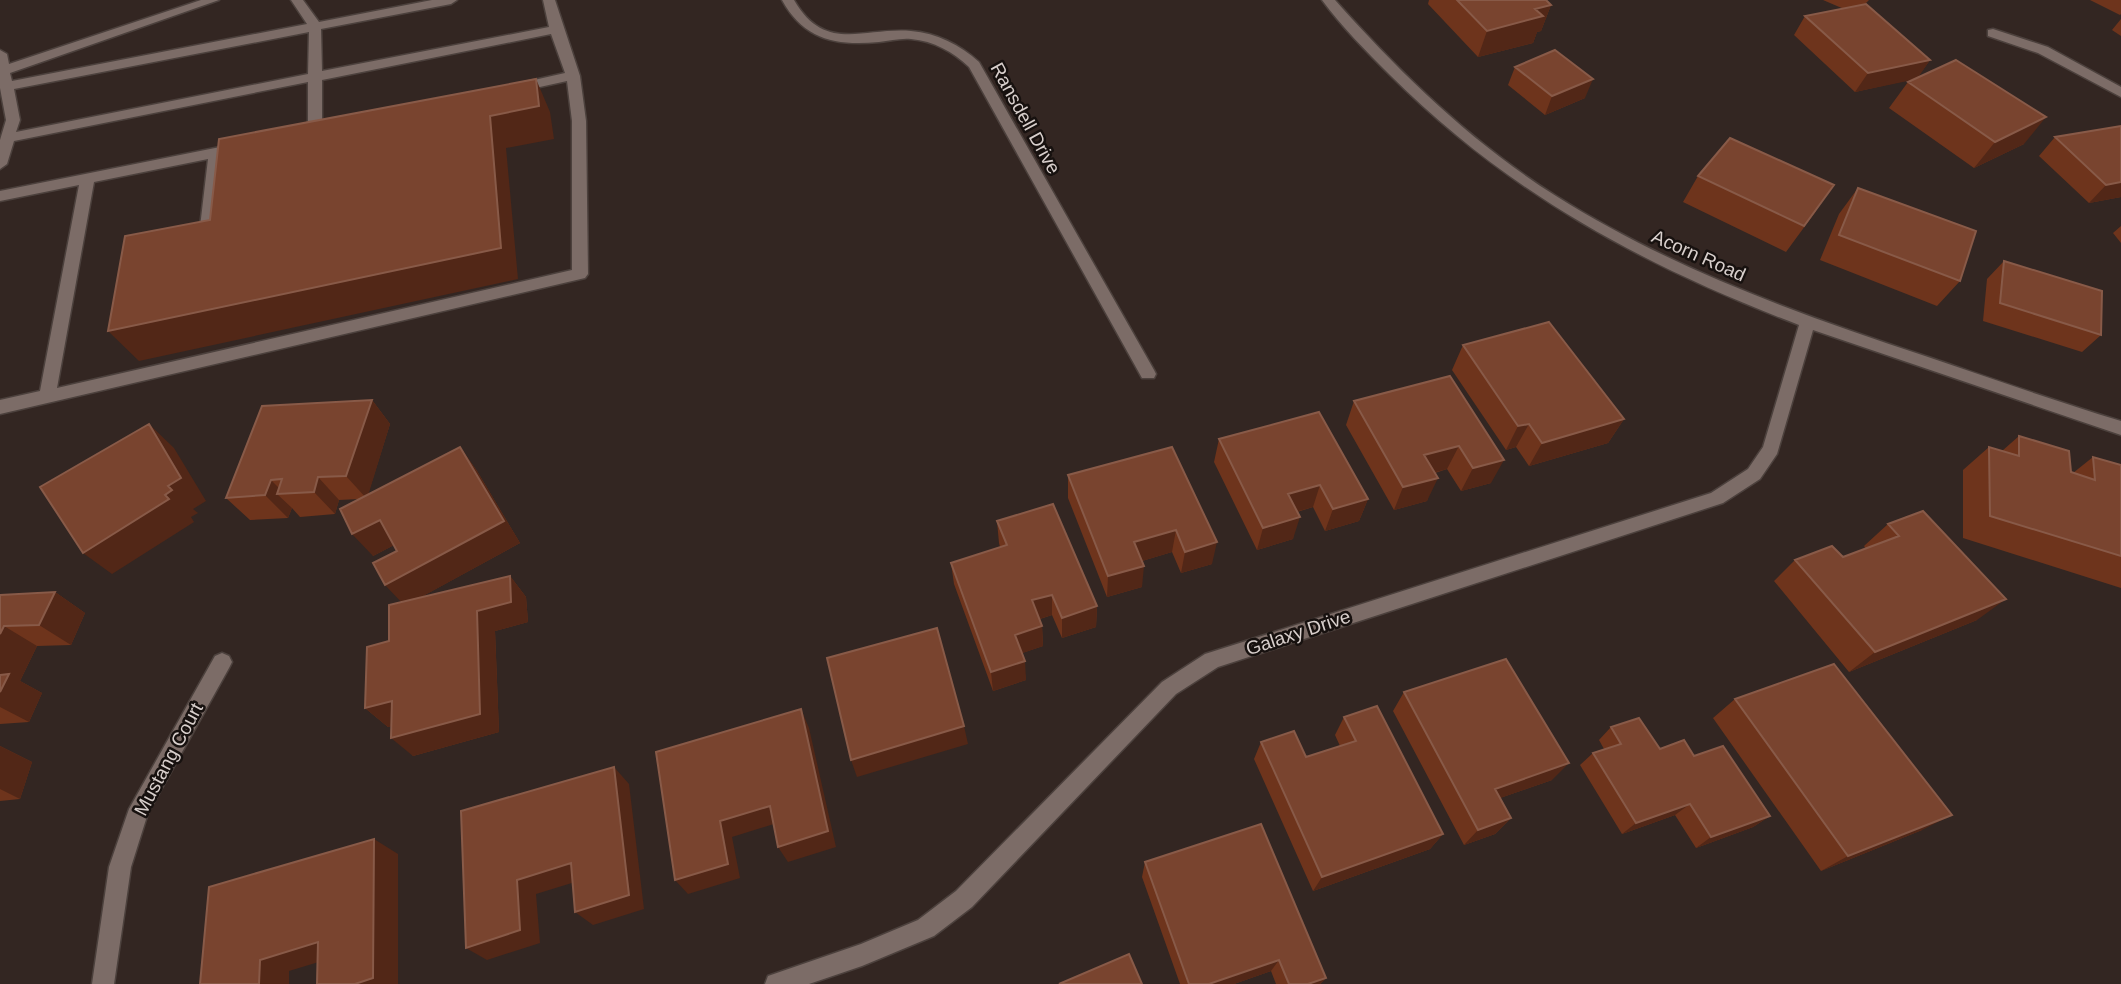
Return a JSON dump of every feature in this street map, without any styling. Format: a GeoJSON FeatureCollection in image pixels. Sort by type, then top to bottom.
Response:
{"type":"FeatureCollection","features":[{"type":"Feature","properties":{"kind":"street"},"geometry":{"type":"LineString","coordinates":[[5,69],[213,0]]}},
{"type":"Feature","properties":{"kind":"street"},"geometry":{"type":"LineString","coordinates":[[297,0],[315,26],[315,132]]}},
{"type":"Feature","properties":{"kind":"street"},"geometry":{"type":"LineString","coordinates":[[8,86],[451,0]]}},
{"type":"Feature","properties":{"kind":"street"},"geometry":{"type":"LineString","coordinates":[[0,407],[580,274],[579,121],[573,76],[549,0]]}},
{"type":"Feature","properties":{"kind":"street","name":"Ransdell Drive"},"geometry":{"type":"LineString","coordinates":[[788,0],[793,12],[810,29],[828,37],[860,40],[911,35],[958,49],[974,65],[1148,374]]}},
{"type":"Feature","properties":{"kind":"street","name":"Acorn Road"},"geometry":{"type":"LineString","coordinates":[[1328,0],[1395,73],[1444,119],[1501,165],[1568,209],[1644,252],[1807,323],[2121,428]]}},
{"type":"Feature","properties":{"kind":"street"},"geometry":{"type":"LineString","coordinates":[[8,138],[556,29]]}},
{"type":"Feature","properties":{"kind":"street"},"geometry":{"type":"LineString","coordinates":[[1993,33],[2043,50],[2121,93]]}},
{"type":"Feature","properties":{"kind":"street"},"geometry":{"type":"LineString","coordinates":[[0,54],[8,86],[8,138],[0,164]]}},
{"type":"Feature","properties":{"kind":"street"},"geometry":{"type":"LineString","coordinates":[[508,90],[573,76]]}},
{"type":"Feature","properties":{"kind":"street"},"geometry":{"type":"LineString","coordinates":[[0,196],[253,145]]}},
{"type":"Feature","properties":{"kind":"street"},"geometry":{"type":"LineString","coordinates":[[204,251],[216,153]]}},
{"type":"Feature","properties":{"kind":"street"},"geometry":{"type":"LineString","coordinates":[[47,396],[88,178]]}},
{"type":"Feature","properties":{"kind":"street","name":"Galaxy Drive"},"geometry":{"type":"LineString","coordinates":[[776,984],[862,955],[926,928],[964,899],[1169,688],[1212,660],[1717,498],[1754,474],[1771,449],[1807,323]]}},
{"type":"Feature","properties":{"kind":"street","name":"Mustang Court"},"geometry":{"type":"LineString","coordinates":[[103,984],[120,867],[139,810],[222,662]]}},
{"type":"Feature","properties":{"kind":"building"},"geometry":{"type":"Polygon","coordinates":[[[1457,0],[1546,0],[1551,5],[1535,9],[1543,16],[1487,31],[1457,0]]]}},
{"type":"Feature","properties":{"kind":"building"},"geometry":{"type":"Polygon","coordinates":[[[1866,4],[1930,60],[1868,73],[1805,16],[1866,4]]]}},
{"type":"Feature","properties":{"kind":"building"},"geometry":{"type":"Polygon","coordinates":[[[1555,50],[1593,79],[1552,96],[1515,67],[1555,50]]]}},
{"type":"Feature","properties":{"kind":"building"},"geometry":{"type":"Polygon","coordinates":[[[1956,60],[2046,117],[1995,142],[1908,82],[1956,60]]]}},
{"type":"Feature","properties":{"kind":"building"},"geometry":{"type":"Polygon","coordinates":[[[536,79],[539,106],[490,116],[501,248],[108,331],[125,236],[210,220],[219,139],[536,79]]]}},
{"type":"Feature","properties":{"kind":"building"},"geometry":{"type":"Polygon","coordinates":[[[2121,126],[2121,182],[2106,185],[2055,137],[2121,126]]]}},
{"type":"Feature","properties":{"kind":"building"},"geometry":{"type":"Polygon","coordinates":[[[1730,138],[1834,185],[1804,226],[1698,176],[1730,138]]]}},
{"type":"Feature","properties":{"kind":"building"},"geometry":{"type":"Polygon","coordinates":[[[1858,188],[1976,231],[1960,281],[1839,235],[1858,188]]]}},
{"type":"Feature","properties":{"kind":"building"},"geometry":{"type":"Polygon","coordinates":[[[2004,261],[2102,291],[2101,335],[2000,303],[2004,261]]]}},
{"type":"Feature","properties":{"kind":"building"},"geometry":{"type":"Polygon","coordinates":[[[1549,322],[1624,419],[1542,443],[1529,424],[1518,426],[1463,345],[1549,322]]]}},
{"type":"Feature","properties":{"kind":"building"},"geometry":{"type":"Polygon","coordinates":[[[1450,376],[1504,460],[1473,468],[1459,446],[1424,455],[1438,478],[1403,487],[1354,401],[1450,376]]]}},
{"type":"Feature","properties":{"kind":"building"},"geometry":{"type":"Polygon","coordinates":[[[372,400],[346,476],[318,477],[314,492],[277,494],[282,479],[271,480],[265,495],[226,498],[262,406],[372,400]]]}},
{"type":"Feature","properties":{"kind":"building"},"geometry":{"type":"Polygon","coordinates":[[[1319,412],[1368,499],[1333,509],[1320,485],[1288,494],[1300,517],[1263,528],[1219,439],[1319,412]]]}},
{"type":"Feature","properties":{"kind":"building"},"geometry":{"type":"Polygon","coordinates":[[[149,424],[181,478],[168,486],[172,490],[165,495],[169,499],[83,553],[40,487],[149,424]]]}},
{"type":"Feature","properties":{"kind":"building"},"geometry":{"type":"Polygon","coordinates":[[[2019,436],[2069,451],[2071,472],[2095,480],[2093,457],[2121,465],[2121,556],[1990,516],[1989,447],[2019,456],[2019,436]]]}},
{"type":"Feature","properties":{"kind":"building"},"geometry":{"type":"Polygon","coordinates":[[[460,447],[504,521],[385,585],[373,563],[397,551],[380,520],[352,534],[340,509],[460,447]]]}},
{"type":"Feature","properties":{"kind":"building"},"geometry":{"type":"Polygon","coordinates":[[[1172,447],[1217,542],[1185,552],[1176,530],[1134,542],[1144,566],[1108,576],[1068,475],[1172,447]]]}},
{"type":"Feature","properties":{"kind":"building"},"geometry":{"type":"Polygon","coordinates":[[[1053,504],[1097,606],[1062,618],[1052,595],[1032,600],[1042,626],[1015,635],[1025,661],[991,672],[951,563],[1007,545],[997,521],[1053,504]]]}},
{"type":"Feature","properties":{"kind":"building"},"geometry":{"type":"Polygon","coordinates":[[[1923,511],[2006,599],[1875,652],[1795,560],[1832,546],[1843,557],[1899,536],[1888,524],[1923,511]]]}},
{"type":"Feature","properties":{"kind":"building"},"geometry":{"type":"Polygon","coordinates":[[[510,576],[511,602],[477,611],[480,714],[391,738],[392,701],[365,708],[367,647],[389,641],[389,605],[510,576]]]}},
{"type":"Feature","properties":{"kind":"building"},"geometry":{"type":"Polygon","coordinates":[[[55,592],[39,625],[4,626],[0,634],[0,595],[55,592]]]}},
{"type":"Feature","properties":{"kind":"building"},"geometry":{"type":"Polygon","coordinates":[[[937,628],[964,726],[851,760],[827,658],[937,628]]]}},
{"type":"Feature","properties":{"kind":"building"},"geometry":{"type":"Polygon","coordinates":[[[1506,659],[1569,763],[1495,789],[1511,818],[1478,830],[1404,692],[1506,659]]]}},
{"type":"Feature","properties":{"kind":"building"},"geometry":{"type":"Polygon","coordinates":[[[1834,664],[1952,815],[1848,856],[1735,699],[1834,664]]]}},
{"type":"Feature","properties":{"kind":"building"},"geometry":{"type":"Polygon","coordinates":[[[9,674],[0,692],[0,675],[9,674]]]}},
{"type":"Feature","properties":{"kind":"building"},"geometry":{"type":"Polygon","coordinates":[[[1377,706],[1443,834],[1322,877],[1261,742],[1294,731],[1306,757],[1356,741],[1344,717],[1377,706]]]}},
{"type":"Feature","properties":{"kind":"building"},"geometry":{"type":"Polygon","coordinates":[[[801,709],[828,831],[778,847],[770,806],[720,821],[728,864],[675,880],[656,752],[801,709]]]}},
{"type":"Feature","properties":{"kind":"building"},"geometry":{"type":"Polygon","coordinates":[[[1639,718],[1660,749],[1684,740],[1694,756],[1723,746],[1770,816],[1711,837],[1690,804],[1636,823],[1593,753],[1621,744],[1611,727],[1639,718]]]}},
{"type":"Feature","properties":{"kind":"building"},"geometry":{"type":"Polygon","coordinates":[[[614,767],[629,895],[575,912],[571,863],[517,880],[520,930],[466,948],[461,811],[614,767]]]}},
{"type":"Feature","properties":{"kind":"building"},"geometry":{"type":"Polygon","coordinates":[[[1261,824],[1326,978],[1308,984],[1289,984],[1279,960],[1209,984],[1189,984],[1145,862],[1261,824]]]}},
{"type":"Feature","properties":{"kind":"building"},"geometry":{"type":"Polygon","coordinates":[[[374,839],[373,978],[355,984],[317,984],[318,942],[260,960],[259,984],[200,984],[209,887],[374,839]]]}},
{"type":"Feature","properties":{"kind":"building"},"geometry":{"type":"Polygon","coordinates":[[[1129,954],[1142,984],[1059,984],[1129,954]]]}}]}
